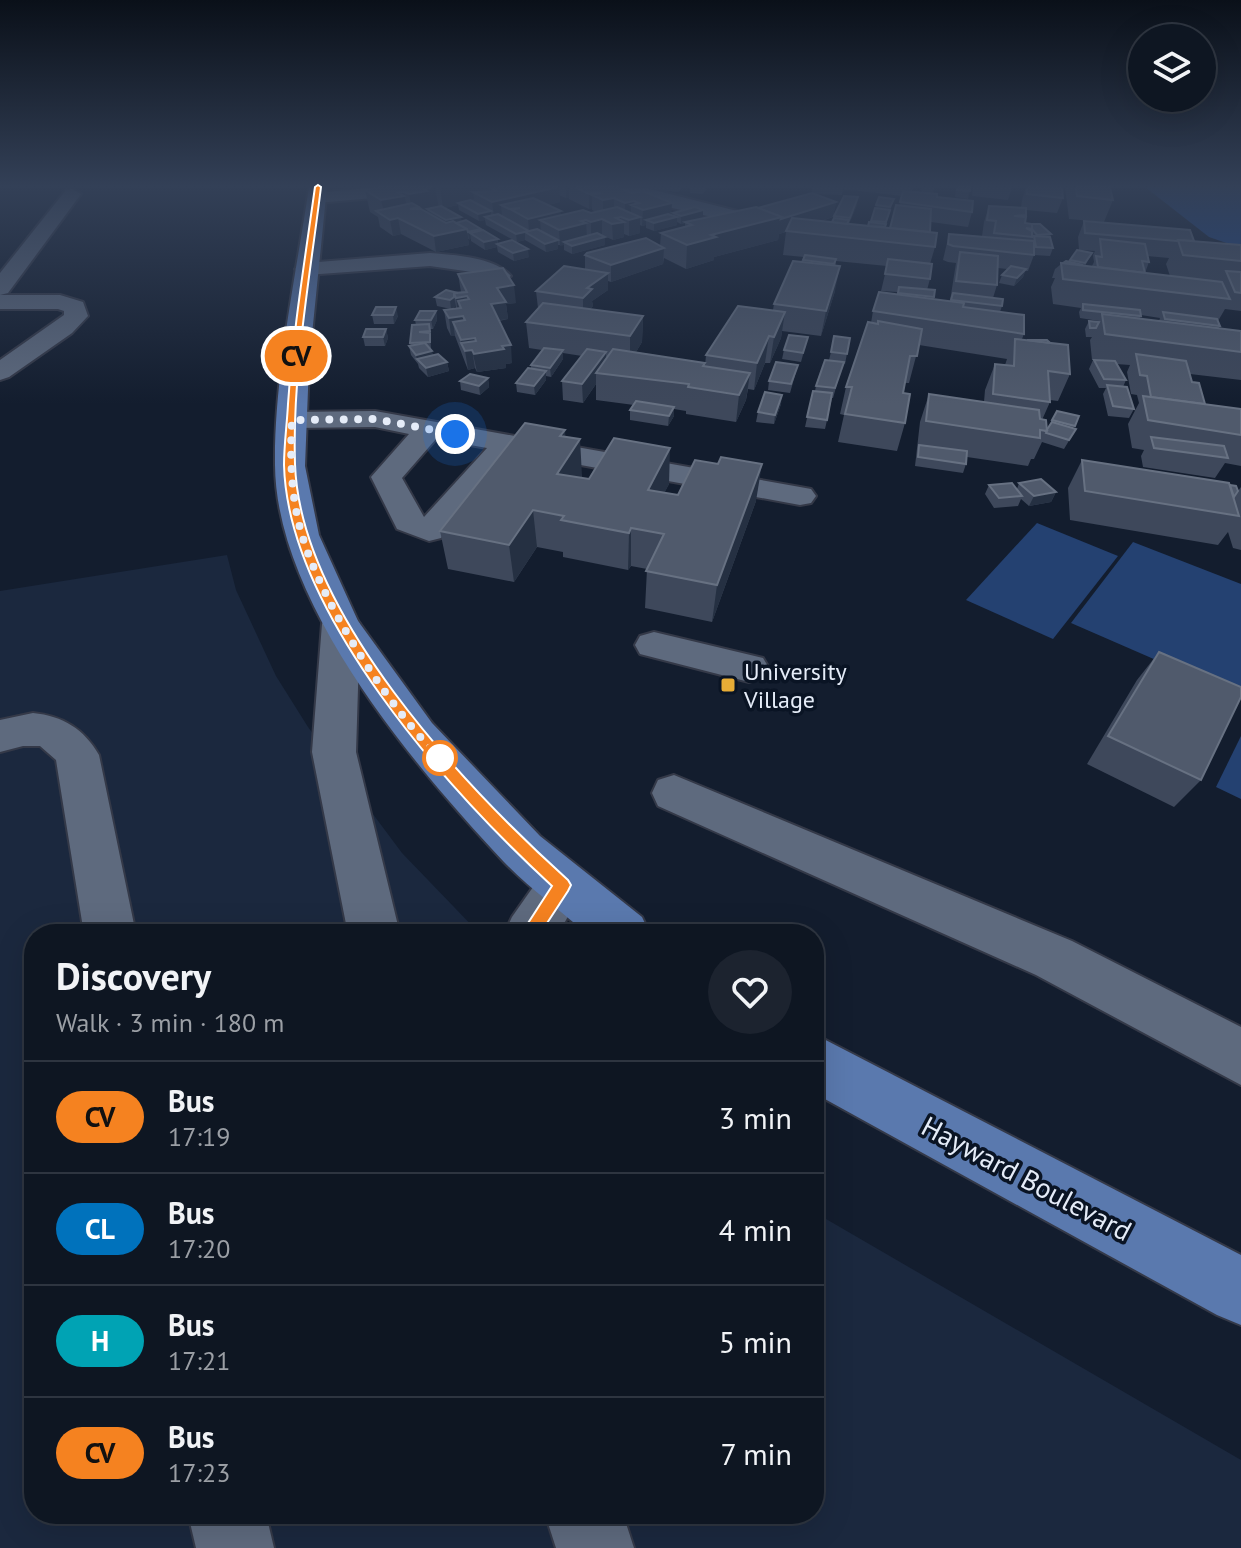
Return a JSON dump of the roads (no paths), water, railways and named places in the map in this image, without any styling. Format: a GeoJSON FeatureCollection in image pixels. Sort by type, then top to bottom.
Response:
{"type":"FeatureCollection","features":[{"type":"Feature","properties":{"kind":"main road"},"geometry":{"type":"LineString","coordinates":[[307,259],[290,466],[302,535],[341,624],[417,734],[517,844],[611,924]]}},
{"type":"Feature","properties":{"kind":"main road","name":"Hayward Boulevard"},"geometry":{"type":"LineString","coordinates":[[824,1075],[1241,1291]]}},
{"type":"Feature","properties":{"kind":"street"},"geometry":{"type":"LineString","coordinates":[[0,288],[22,259]]}},
{"type":"Feature","properties":{"kind":"street"},"geometry":{"type":"LineString","coordinates":[[305,273],[443,259]]}},
{"type":"Feature","properties":{"kind":"street"},"geometry":{"type":"LineString","coordinates":[[446,259],[473,264],[500,276]]}},
{"type":"Feature","properties":{"kind":"street"},"geometry":{"type":"LineString","coordinates":[[305,273],[432,270],[451,272],[476,281]]}},
{"type":"Feature","properties":{"kind":"street"},"geometry":{"type":"LineString","coordinates":[[0,302],[60,302],[75,307],[76,316],[64,328],[0,372]]}},
{"type":"Feature","properties":{"kind":"street"},"geometry":{"type":"LineString","coordinates":[[292,420],[375,419],[800,496]]}},
{"type":"Feature","properties":{"kind":"street"},"geometry":{"type":"LineString","coordinates":[[429,429],[386,477],[409,522],[429,531],[507,444]]}},
{"type":"Feature","properties":{"kind":"street"},"geometry":{"type":"LineString","coordinates":[[341,624],[334,752],[372,924]]}},
{"type":"Feature","properties":{"kind":"street"},"geometry":{"type":"LineString","coordinates":[[654,645],[749,668]]}},
{"type":"Feature","properties":{"kind":"street"},"geometry":{"type":"LineString","coordinates":[[0,736],[34,729],[53,732],[68,743],[77,755],[108,924]]}},
{"type":"Feature","properties":{"kind":"street"},"geometry":{"type":"LineString","coordinates":[[674,793],[1054,958],[1241,1057]]}},
{"type":"Feature","properties":{"kind":"street"},"geometry":{"type":"LineString","coordinates":[[537,924],[562,885]]}},
{"type":"Feature","properties":{"kind":"street"},"geometry":{"type":"LineString","coordinates":[[229,1524],[235,1548]]}},
{"type":"Feature","properties":{"kind":"street"},"geometry":{"type":"LineString","coordinates":[[587,1524],[595,1548]]}},
{"type":"Feature","properties":{"kind":"place","name":"University Village"},"geometry":{"type":"Point","coordinates":[728,685]}}]}
